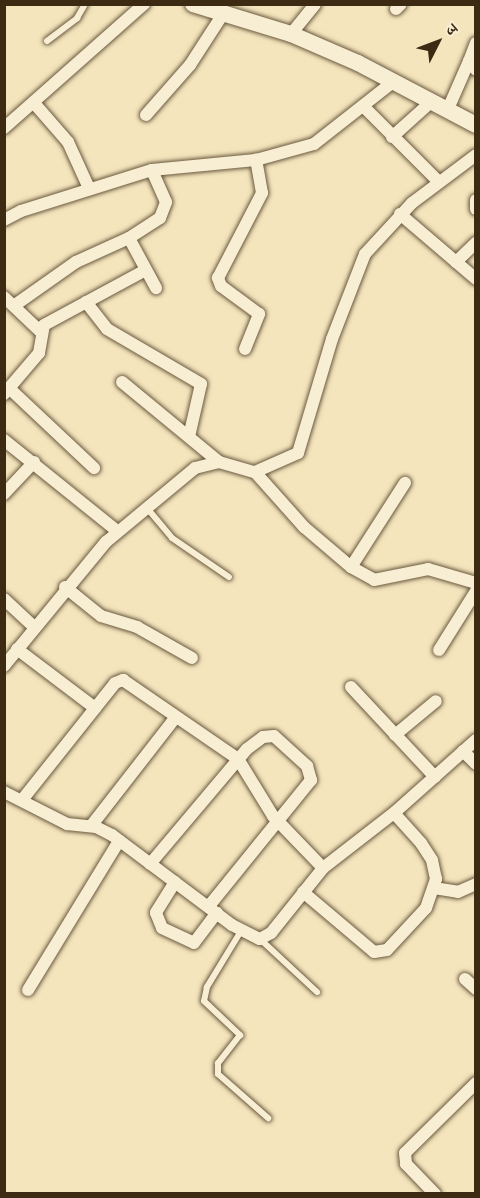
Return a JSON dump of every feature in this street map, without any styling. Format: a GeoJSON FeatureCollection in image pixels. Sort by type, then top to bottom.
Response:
{"type":"FeatureCollection","features":[{"type":"Feature","properties":{"kind":"street"},"geometry":{"type":"LineString","coordinates":[[4,128],[144,4]]}},
{"type":"Feature","properties":{"kind":"street"},"geometry":{"type":"LineString","coordinates":[[193,4],[291,34],[394,81],[476,125]]}},
{"type":"Feature","properties":{"kind":"street"},"geometry":{"type":"LineString","coordinates":[[291,34],[315,4]]}},
{"type":"Feature","properties":{"kind":"street"},"geometry":{"type":"LineString","coordinates":[[146,115],[190,65],[223,14]]}},
{"type":"Feature","properties":{"kind":"street"},"geometry":{"type":"LineString","coordinates":[[448,109],[472,65],[476,43]]}},
{"type":"Feature","properties":{"kind":"street"},"geometry":{"type":"LineString","coordinates":[[4,220],[89,188],[152,170],[256,160],[314,144],[394,81]]}},
{"type":"Feature","properties":{"kind":"street"},"geometry":{"type":"LineString","coordinates":[[392,137],[432,101]]}},
{"type":"Feature","properties":{"kind":"street"},"geometry":{"type":"LineString","coordinates":[[34,103],[68,142],[89,188]]}},
{"type":"Feature","properties":{"kind":"street"},"geometry":{"type":"LineString","coordinates":[[363,107],[438,181]]}},
{"type":"Feature","properties":{"kind":"street"},"geometry":{"type":"LineString","coordinates":[[255,472],[292,459],[298,453],[351,282],[373,243],[400,214],[438,181],[476,155]]}},
{"type":"Feature","properties":{"kind":"street"},"geometry":{"type":"LineString","coordinates":[[245,349],[259,314],[221,286],[218,278],[262,194],[256,160]]}},
{"type":"Feature","properties":{"kind":"street"},"geometry":{"type":"LineString","coordinates":[[15,305],[76,262],[129,238],[164,211],[163,193],[152,170]]}},
{"type":"Feature","properties":{"kind":"street"},"geometry":{"type":"LineString","coordinates":[[476,200],[476,208]]}},
{"type":"Feature","properties":{"kind":"street"},"geometry":{"type":"LineString","coordinates":[[400,214],[476,279]]}},
{"type":"Feature","properties":{"kind":"street"},"geometry":{"type":"LineString","coordinates":[[129,238],[144,271],[156,288]]}},
{"type":"Feature","properties":{"kind":"street"},"geometry":{"type":"LineString","coordinates":[[456,262],[476,243]]}},
{"type":"Feature","properties":{"kind":"street"},"geometry":{"type":"LineString","coordinates":[[94,468],[7,391],[39,353],[41,332],[49,321],[144,271]]}},
{"type":"Feature","properties":{"kind":"street"},"geometry":{"type":"LineString","coordinates":[[4,297],[41,332]]}},
{"type":"Feature","properties":{"kind":"street"},"geometry":{"type":"LineString","coordinates":[[86,302],[107,329],[201,384],[189,437]]}},
{"type":"Feature","properties":{"kind":"street"},"geometry":{"type":"LineString","coordinates":[[122,382],[219,462],[255,472],[303,527],[351,567],[374,580],[428,569],[476,583]]}},
{"type":"Feature","properties":{"kind":"street"},"geometry":{"type":"LineString","coordinates":[[4,440],[117,531]]}},
{"type":"Feature","properties":{"kind":"street"},"geometry":{"type":"LineString","coordinates":[[4,494],[34,462]]}},
{"type":"Feature","properties":{"kind":"street"},"geometry":{"type":"LineString","coordinates":[[4,666],[65,587],[117,531],[195,468],[219,462]]}},
{"type":"Feature","properties":{"kind":"street"},"geometry":{"type":"LineString","coordinates":[[351,567],[405,483]]}},
{"type":"Feature","properties":{"kind":"street"},"geometry":{"type":"LineString","coordinates":[[65,587],[101,616],[137,627],[192,658]]}},
{"type":"Feature","properties":{"kind":"street"},"geometry":{"type":"LineString","coordinates":[[439,650],[476,591]]}},
{"type":"Feature","properties":{"kind":"street"},"geometry":{"type":"LineString","coordinates":[[4,599],[34,627]]}},
{"type":"Feature","properties":{"kind":"street"},"geometry":{"type":"LineString","coordinates":[[17,649],[95,708]]}},
{"type":"Feature","properties":{"kind":"street"},"geometry":{"type":"LineString","coordinates":[[22,800],[115,683],[123,680],[238,759],[278,821],[322,868]]}},
{"type":"Feature","properties":{"kind":"street"},"geometry":{"type":"LineString","coordinates":[[351,687],[435,777]]}},
{"type":"Feature","properties":{"kind":"street"},"geometry":{"type":"LineString","coordinates":[[395,735],[436,701]]}},
{"type":"Feature","properties":{"kind":"street"},"geometry":{"type":"LineString","coordinates":[[91,826],[176,717]]}},
{"type":"Feature","properties":{"kind":"street"},"geometry":{"type":"LineString","coordinates":[[150,864],[238,759],[268,735],[307,766],[310,780],[213,909],[194,942],[162,928],[156,913],[175,882]]}},
{"type":"Feature","properties":{"kind":"street"},"geometry":{"type":"LineString","coordinates":[[4,792],[67,824],[91,826],[119,841],[241,931],[260,939],[270,933],[322,868],[394,813],[476,740]]}},
{"type":"Feature","properties":{"kind":"street"},"geometry":{"type":"LineString","coordinates":[[464,751],[476,765]]}},
{"type":"Feature","properties":{"kind":"street"},"geometry":{"type":"LineString","coordinates":[[303,892],[379,954],[426,908],[434,888],[432,860],[394,813]]}},
{"type":"Feature","properties":{"kind":"street"},"geometry":{"type":"LineString","coordinates":[[28,990],[119,841]]}},
{"type":"Feature","properties":{"kind":"street"},"geometry":{"type":"LineString","coordinates":[[434,888],[458,892],[476,884]]}},
{"type":"Feature","properties":{"kind":"street"},"geometry":{"type":"LineString","coordinates":[[465,979],[476,989]]}},
{"type":"Feature","properties":{"kind":"street"},"geometry":{"type":"LineString","coordinates":[[435,1194],[405,1164],[405,1153],[476,1083]]}},
{"type":"Feature","properties":{"kind":"lane"},"geometry":{"type":"LineString","coordinates":[[48,41],[77,18],[85,4]]}},
{"type":"Feature","properties":{"kind":"lane"},"geometry":{"type":"LineString","coordinates":[[146,507],[178,544],[229,577]]}},
{"type":"Feature","properties":{"kind":"lane"},"geometry":{"type":"LineString","coordinates":[[241,931],[207,987],[204,1001],[240,1035],[218,1063],[218,1074],[268,1118]]}},
{"type":"Feature","properties":{"kind":"lane"},"geometry":{"type":"LineString","coordinates":[[260,939],[317,992]]}}]}
